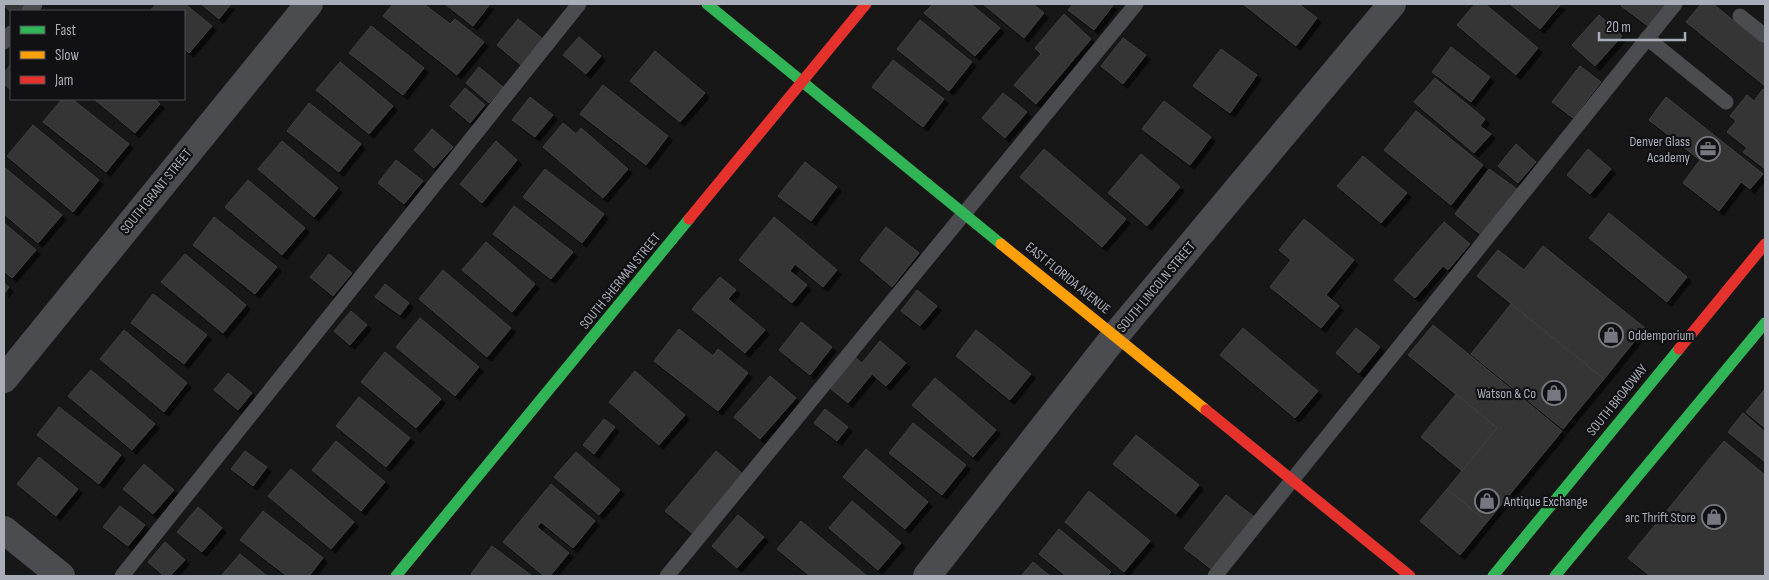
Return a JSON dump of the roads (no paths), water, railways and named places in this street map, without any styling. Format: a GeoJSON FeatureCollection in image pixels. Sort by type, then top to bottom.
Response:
{"type":"FeatureCollection","features":[{"type":"Feature","properties":{"kind":"street","name":"SOUTH GRANT STREET"},"geometry":{"type":"LineString","coordinates":[[4,378],[309,4]]}},
{"type":"Feature","properties":{"kind":"street","name":"EAST FLORIDA AVENUE"},"geometry":{"type":"LineString","coordinates":[[707,4],[1410,576]]}},
{"type":"Feature","properties":{"kind":"street","name":"SOUTH SHERMAN STREET"},"geometry":{"type":"LineString","coordinates":[[396,576],[866,4]]}},
{"type":"Feature","properties":{"kind":"street","name":"SOUTH LINCOLN STREET"},"geometry":{"type":"LineString","coordinates":[[927,576],[1115,336],[1392,4]]}},
{"type":"Feature","properties":{"kind":"street","name":"SOUTH BROADWAY"},"geometry":{"type":"LineString","coordinates":[[1493,576],[1765,244]]}},
{"type":"Feature","properties":{"kind":"street"},"geometry":{"type":"LineString","coordinates":[[1555,576],[1765,323]]}},
{"type":"Feature","properties":{"kind":"street"},"geometry":{"type":"LineString","coordinates":[[4,530],[61,576]]}},
{"type":"Feature","properties":{"kind":"lane"},"geometry":{"type":"LineString","coordinates":[[122,576],[579,4]]}},
{"type":"Feature","properties":{"kind":"lane"},"geometry":{"type":"LineString","coordinates":[[667,576],[1136,4]]}},
{"type":"Feature","properties":{"kind":"lane"},"geometry":{"type":"LineString","coordinates":[[1216,576],[1675,4]]}},
{"type":"Feature","properties":{"kind":"lane"},"geometry":{"type":"LineString","coordinates":[[1740,16],[1765,36]]}},
{"type":"Feature","properties":{"kind":"lane"},"geometry":{"type":"LineString","coordinates":[[1648,38],[1726,102]]}},
{"type":"Feature","properties":{"kind":"place","name":"Denver Glass Academy"},"geometry":{"type":"Point","coordinates":[1708,149]}},
{"type":"Feature","properties":{"kind":"place","name":"Oddemporium"},"geometry":{"type":"Point","coordinates":[1611,335]}},
{"type":"Feature","properties":{"kind":"place","name":"Watson & Co"},"geometry":{"type":"Point","coordinates":[1554,393]}},
{"type":"Feature","properties":{"kind":"place","name":"Antique Exchange"},"geometry":{"type":"Point","coordinates":[1487,501]}},
{"type":"Feature","properties":{"kind":"place","name":"arc Thrift Store"},"geometry":{"type":"Point","coordinates":[1714,517]}}]}
